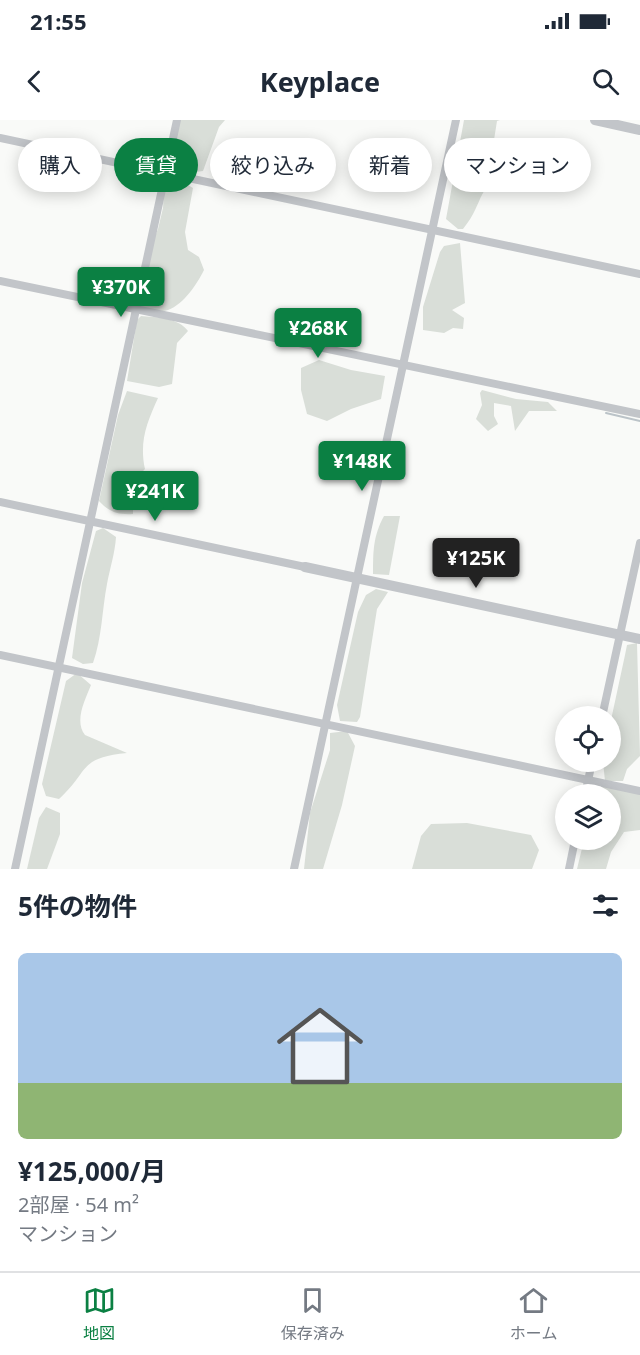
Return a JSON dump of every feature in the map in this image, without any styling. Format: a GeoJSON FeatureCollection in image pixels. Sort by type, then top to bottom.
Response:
{"type":"FeatureCollection","features":[{"type":"Feature","properties":{"kind":"street"},"geometry":{"type":"LineString","coordinates":[[173,138],[177,120]]}},
{"type":"Feature","properties":{"kind":"street"},"geometry":{"type":"LineString","coordinates":[[294,869],[401,364],[456,120]]}},
{"type":"Feature","properties":{"kind":"street"},"geometry":{"type":"LineString","coordinates":[[595,120],[640,130]]}},
{"type":"Feature","properties":{"kind":"street"},"geometry":{"type":"LineString","coordinates":[[0,138],[114,162]]}},
{"type":"Feature","properties":{"kind":"street"},"geometry":{"type":"LineString","coordinates":[[198,180],[640,274]]}},
{"type":"Feature","properties":{"kind":"street"},"geometry":{"type":"LineString","coordinates":[[15,869],[162,192]]}},
{"type":"Feature","properties":{"kind":"street"},"geometry":{"type":"LineString","coordinates":[[0,281],[640,414]]}},
{"type":"Feature","properties":{"kind":"street"},"geometry":{"type":"LineString","coordinates":[[0,502],[640,639]]}},
{"type":"Feature","properties":{"kind":"street"},"geometry":{"type":"LineString","coordinates":[[604,706],[640,543]]}},
{"type":"Feature","properties":{"kind":"street"},"geometry":{"type":"LineString","coordinates":[[0,655],[640,791]]}},
{"type":"Feature","properties":{"kind":"street"},"geometry":{"type":"LineString","coordinates":[[587,784],[590,772]]}},
{"type":"Feature","properties":{"kind":"street"},"geometry":{"type":"LineString","coordinates":[[569,869],[574,850]]}},
{"type":"Feature","properties":{"kind":"shaded area"},"geometry":{"type":"Polygon","coordinates":[[[180,120],[225,120],[219,127],[215,138],[210,138],[210,152],[203,171],[198,172],[198,138],[176,138],[180,120]]]}},
{"type":"Feature","properties":{"kind":"shaded area"},"geometry":{"type":"Polygon","coordinates":[[[464,120],[500,120],[497,121],[494,138],[461,138],[464,120]]]}},
{"type":"Feature","properties":{"kind":"shaded area"},"geometry":{"type":"Polygon","coordinates":[[[164,192],[192,192],[185,232],[188,250],[199,257],[204,270],[189,293],[179,303],[168,310],[161,311],[139,306],[148,254],[163,208],[164,192]]]}},
{"type":"Feature","properties":{"kind":"shaded area"},"geometry":{"type":"Polygon","coordinates":[[[451,192],[484,192],[463,229],[458,229],[446,219],[451,192]]]}},
{"type":"Feature","properties":{"kind":"shaded area"},"geometry":{"type":"Polygon","coordinates":[[[460,243],[465,303],[452,310],[464,318],[463,329],[453,328],[444,333],[423,330],[423,307],[440,252],[444,246],[460,243]]]}},
{"type":"Feature","properties":{"kind":"shaded area"},"geometry":{"type":"Polygon","coordinates":[[[141,316],[173,321],[188,331],[177,343],[172,384],[159,387],[127,381],[137,320],[141,316]]]}},
{"type":"Feature","properties":{"kind":"shaded area"},"geometry":{"type":"Polygon","coordinates":[[[319,360],[351,370],[385,376],[381,399],[351,409],[327,421],[307,414],[301,390],[301,368],[319,360]]]}},
{"type":"Feature","properties":{"kind":"shaded area"},"geometry":{"type":"Polygon","coordinates":[[[482,390],[516,399],[548,402],[557,411],[529,411],[515,431],[511,406],[494,403],[494,416],[498,424],[488,431],[476,419],[482,405],[480,393],[482,390]]]}},
{"type":"Feature","properties":{"kind":"shaded area"},"geometry":{"type":"Polygon","coordinates":[[[127,391],[158,398],[145,432],[143,459],[145,469],[133,481],[133,514],[110,510],[99,501],[118,415],[127,391]]]}},
{"type":"Feature","properties":{"kind":"shaded area"},"geometry":{"type":"Polygon","coordinates":[[[384,516],[400,516],[389,575],[373,574],[374,544],[384,516]]]}},
{"type":"Feature","properties":{"kind":"shaded area"},"geometry":{"type":"Polygon","coordinates":[[[103,528],[116,537],[115,549],[96,653],[93,663],[83,664],[72,658],[82,583],[96,531],[103,528]]]}},
{"type":"Feature","properties":{"kind":"shaded area"},"geometry":{"type":"Polygon","coordinates":[[[376,589],[388,592],[377,609],[360,717],[357,722],[340,721],[337,705],[358,612],[366,595],[376,589]]]}},
{"type":"Feature","properties":{"kind":"shaded area"},"geometry":{"type":"Polygon","coordinates":[[[637,643],[640,756],[627,769],[623,781],[605,781],[604,772],[621,772],[621,706],[614,706],[627,645],[637,643]]]}},
{"type":"Feature","properties":{"kind":"shaded area"},"geometry":{"type":"Polygon","coordinates":[[[77,673],[91,685],[80,717],[85,735],[127,753],[111,755],[92,762],[59,799],[46,796],[42,784],[66,681],[77,673]]]}},
{"type":"Feature","properties":{"kind":"shaded area"},"geometry":{"type":"Polygon","coordinates":[[[347,731],[355,746],[342,805],[323,869],[304,869],[310,813],[330,750],[330,733],[347,731]]]}},
{"type":"Feature","properties":{"kind":"shaded area"},"geometry":{"type":"Polygon","coordinates":[[[621,789],[640,792],[640,830],[624,832],[621,837],[621,789]]]}},
{"type":"Feature","properties":{"kind":"shaded area"},"geometry":{"type":"Polygon","coordinates":[[[46,807],[60,813],[60,834],[47,869],[27,869],[39,818],[46,807]]]}},
{"type":"Feature","properties":{"kind":"shaded area"},"geometry":{"type":"Polygon","coordinates":[[[467,823],[531,835],[539,850],[532,869],[412,869],[421,836],[431,824],[467,823]]]}},
{"type":"Feature","properties":{"kind":"shaded area"},"geometry":{"type":"Polygon","coordinates":[[[582,850],[612,850],[606,869],[577,869],[582,850]]]}},
{"type":"Feature","properties":{"kind":"waterway"},"geometry":{"type":"LineString","coordinates":[[606,413],[640,421]]}}]}
